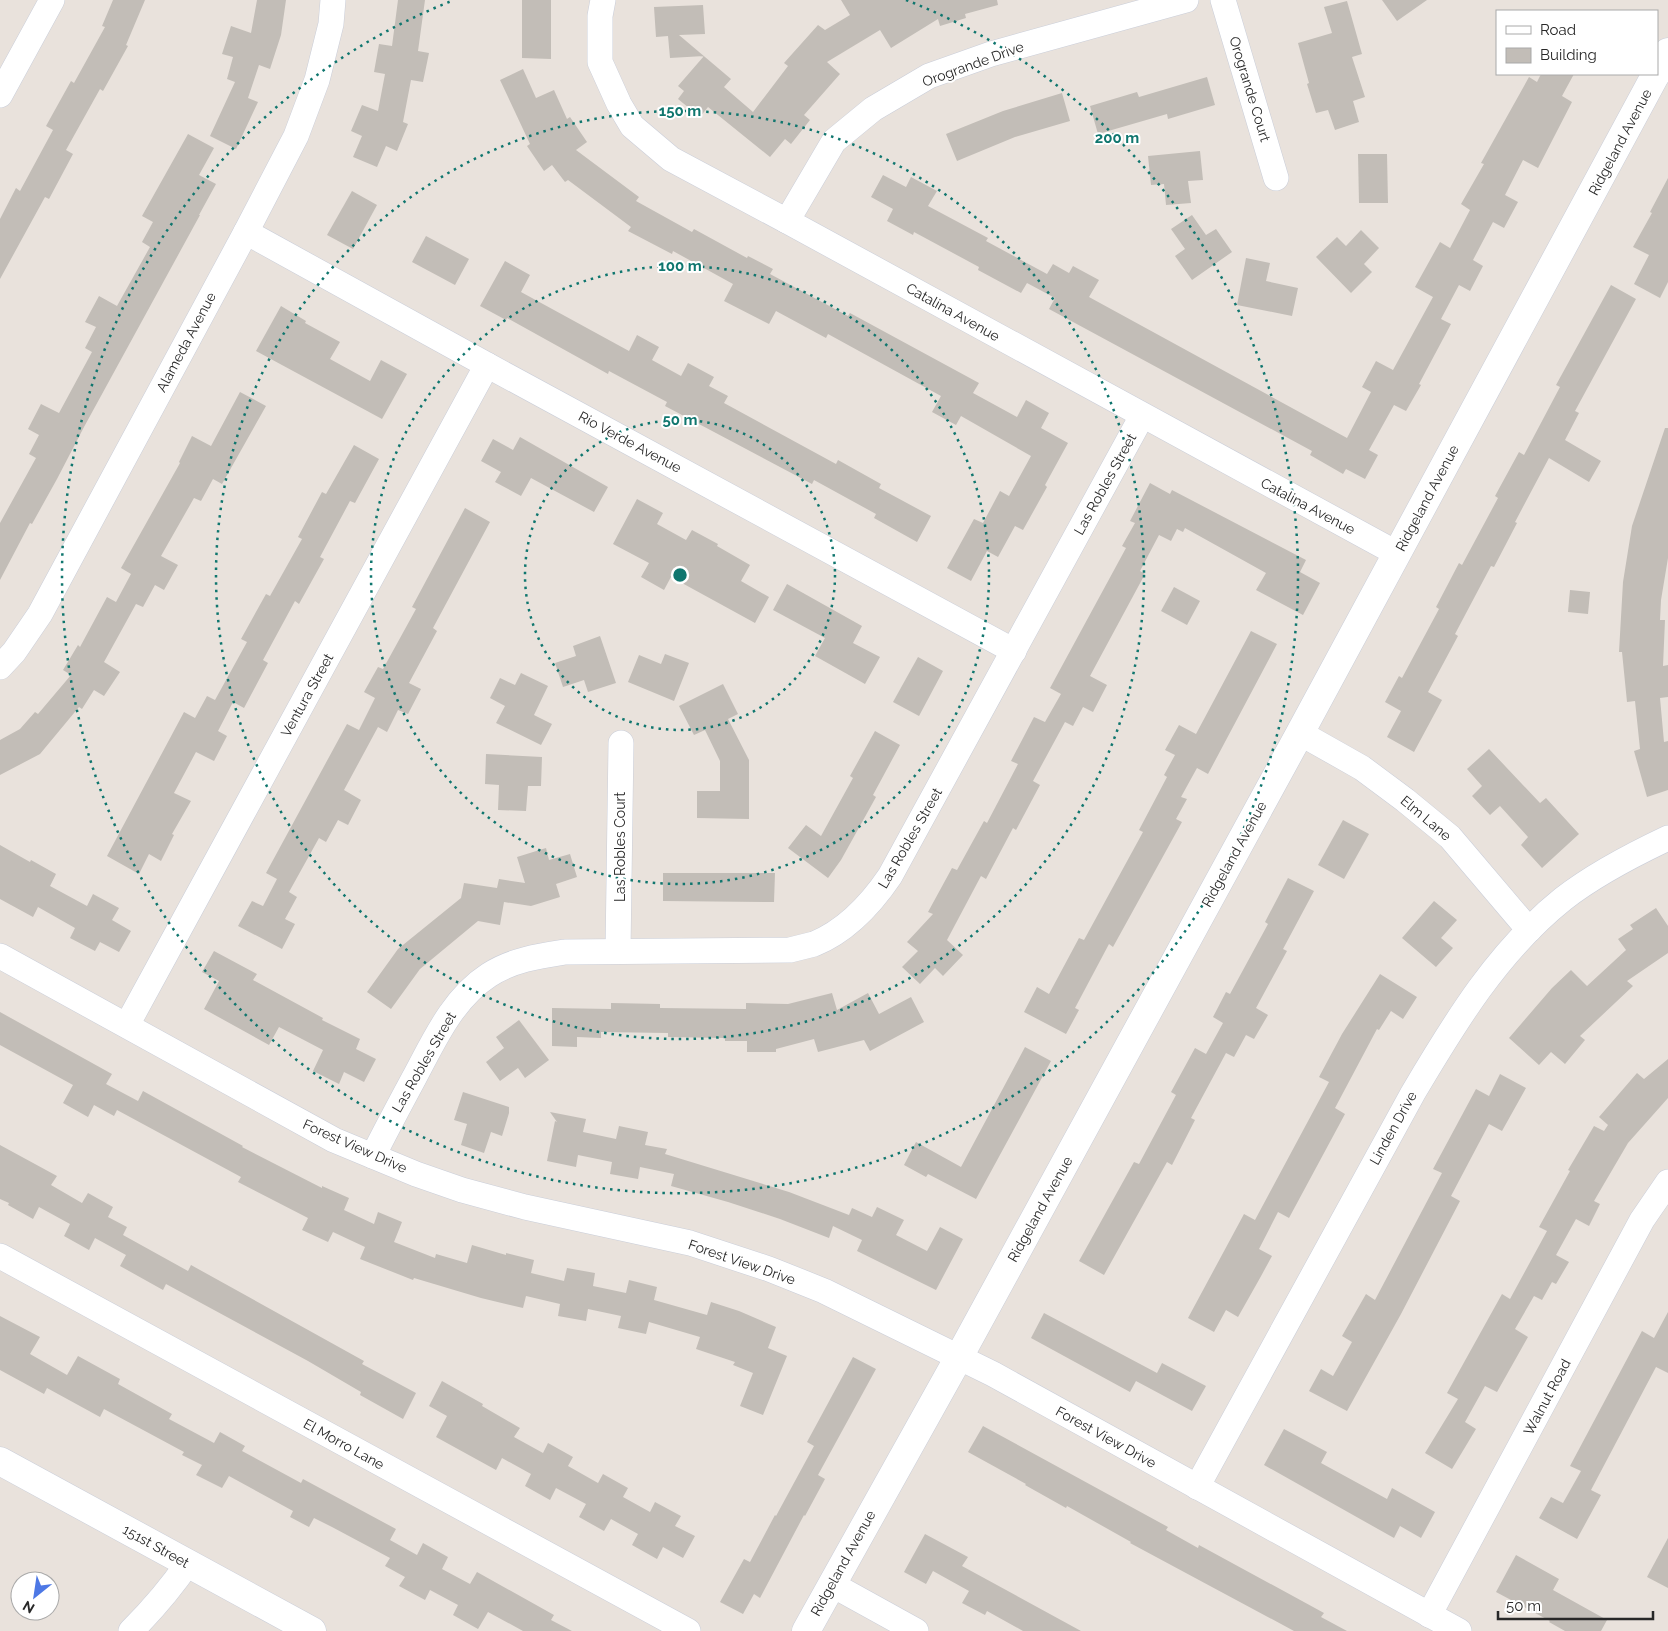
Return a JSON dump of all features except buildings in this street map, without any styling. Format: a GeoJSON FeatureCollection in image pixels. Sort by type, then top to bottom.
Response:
{"type":"FeatureCollection","features":[{"type":"Feature","properties":{"kind":"street"},"geometry":{"type":"LineString","coordinates":[[0,95],[52,0]]}},
{"type":"Feature","properties":{"kind":"street","name":"Alameda Avenue"},"geometry":{"type":"LineString","coordinates":[[0,667],[14,652],[40,614],[296,136],[317,80],[331,24],[333,0]]}},
{"type":"Feature","properties":{"kind":"street","name":"Catalina Avenue"},"geometry":{"type":"LineString","coordinates":[[603,0],[600,16],[600,62],[632,126],[670,159],[1396,553]]}},
{"type":"Feature","properties":{"kind":"street","name":"Orogrande Drive"},"geometry":{"type":"LineString","coordinates":[[786,221],[834,141],[873,110],[929,76],[991,54],[1186,0]]}},
{"type":"Feature","properties":{"kind":"street","name":"Orogrande Court"},"geometry":{"type":"LineString","coordinates":[[1223,0],[1276,178]]}},
{"type":"Feature","properties":{"kind":"street","name":"Ridgeland Avenue"},"geometry":{"type":"LineString","coordinates":[[1658,70],[1668,52]]}},
{"type":"Feature","properties":{"kind":"street","name":"Ridgeland Avenue"},"geometry":{"type":"LineString","coordinates":[[806,1631],[959,1357],[1300,733],[1655,75]]}},
{"type":"Feature","properties":{"kind":"street","name":"Rio Verde Avenue"},"geometry":{"type":"LineString","coordinates":[[246,232],[487,365],[1014,650]]}},
{"type":"Feature","properties":{"kind":"street","name":"Ventura Street"},"geometry":{"type":"LineString","coordinates":[[127,1026],[487,365]]}},
{"type":"Feature","properties":{"kind":"street","name":"Las Robles Street"},"geometry":{"type":"LineString","coordinates":[[373,1156],[438,1032],[455,1007],[472,988],[490,975],[513,963],[541,955],[565,952],[790,950],[814,943],[860,914],[890,876],[1142,416]]}},
{"type":"Feature","properties":{"kind":"street","name":"Elm Lane"},"geometry":{"type":"LineString","coordinates":[[1300,733],[1362,768],[1450,837],[1528,930]]}},
{"type":"Feature","properties":{"kind":"street","name":"Las Robles Court"},"geometry":{"type":"LineString","coordinates":[[618,951],[621,743]]}},
{"type":"Feature","properties":{"kind":"street","name":"Linden Drive"},"geometry":{"type":"LineString","coordinates":[[1198,1487],[1408,1101],[1442,1043],[1482,983],[1528,930],[1564,898],[1606,870],[1668,838]]}},
{"type":"Feature","properties":{"kind":"street","name":"Forest View Drive"},"geometry":{"type":"LineString","coordinates":[[0,956],[334,1140],[416,1174],[462,1190],[525,1207],[690,1243],[769,1269],[824,1291],[993,1374],[1459,1631]]}},
{"type":"Feature","properties":{"kind":"street","name":"Walnut Road"},"geometry":{"type":"LineString","coordinates":[[1429,1615],[1642,1220],[1668,1182]]}},
{"type":"Feature","properties":{"kind":"street","name":"El Morro Lane"},"geometry":{"type":"LineString","coordinates":[[0,1256],[688,1631]]}},
{"type":"Feature","properties":{"kind":"street","name":"151st Street"},"geometry":{"type":"LineString","coordinates":[[0,1461],[312,1631]]}},
{"type":"Feature","properties":{"kind":"street"},"geometry":{"type":"LineString","coordinates":[[131,1631],[166,1594],[188,1563]]}},
{"type":"Feature","properties":{"kind":"street"},"geometry":{"type":"LineString","coordinates":[[831,1584],[916,1631]]}}]}
